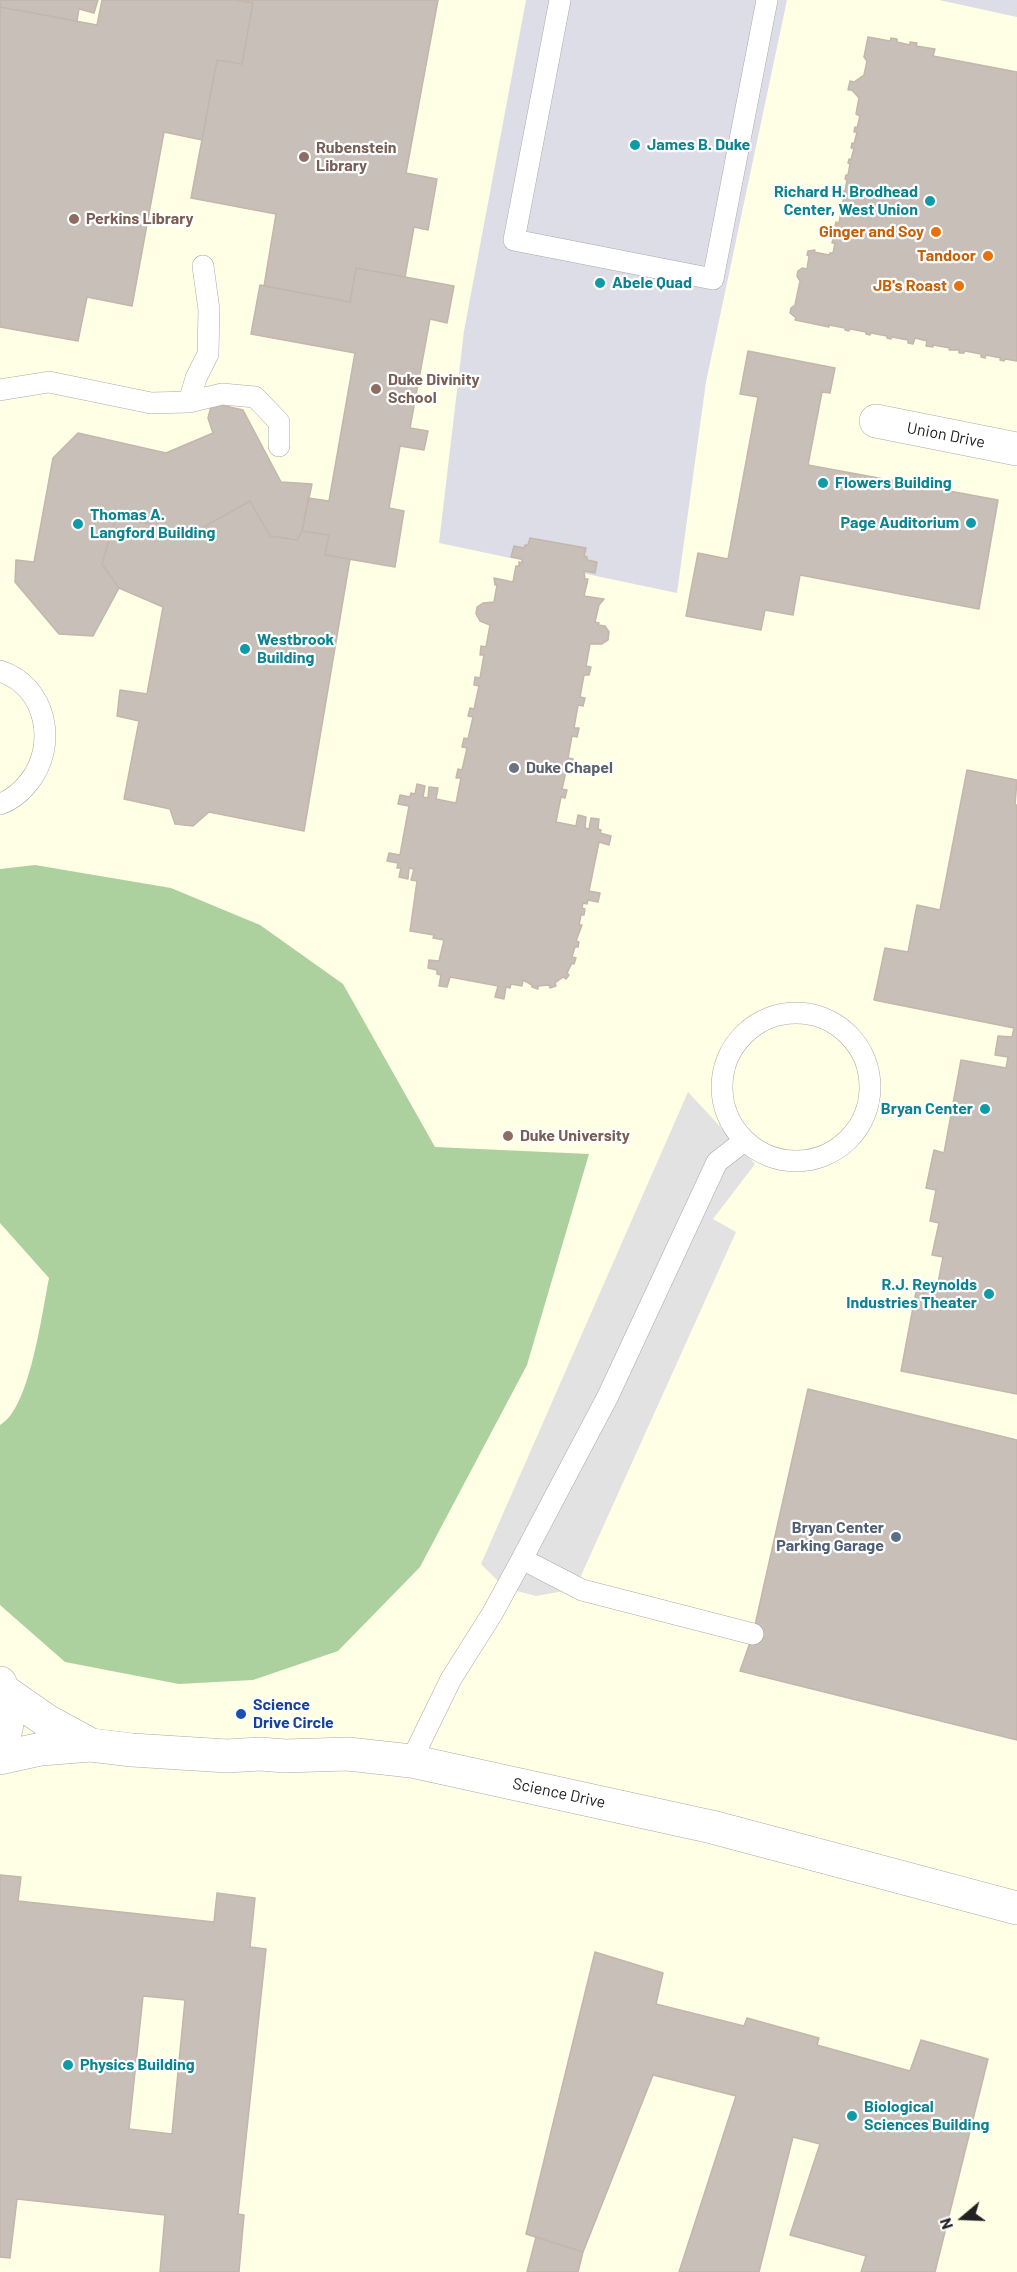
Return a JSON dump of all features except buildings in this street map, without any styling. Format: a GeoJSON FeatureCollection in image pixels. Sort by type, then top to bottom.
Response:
{"type":"FeatureCollection","features":[{"type":"Feature","properties":{"kind":"street","name":"Union Drive"},"geometry":{"type":"LineString","coordinates":[[876,421],[1017,449]]}},
{"type":"Feature","properties":{"kind":"street","name":"Science Drive"},"geometry":{"type":"LineString","coordinates":[[2,1687],[28,1709],[91,1745]]}},
{"type":"Feature","properties":{"kind":"street","name":"Science Drive"},"geometry":{"type":"LineString","coordinates":[[0,1745],[7,1729],[9,1710],[2,1687]]}},
{"type":"Feature","properties":{"kind":"street","name":"Science Drive"},"geometry":{"type":"LineString","coordinates":[[0,1758],[41,1749],[91,1745],[227,1756],[348,1754],[411,1761],[712,1827],[1017,1908]]}},
{"type":"Feature","properties":{"kind":"lane"},"geometry":{"type":"LineString","coordinates":[[560,0],[514,240],[713,279],[767,0]]}},
{"type":"Feature","properties":{"kind":"lane"},"geometry":{"type":"LineString","coordinates":[[189,402],[196,378],[208,354],[209,310],[203,266]]}},
{"type":"Feature","properties":{"kind":"lane"},"geometry":{"type":"LineString","coordinates":[[0,390],[49,382],[151,403],[189,402],[222,394],[255,397],[279,422],[279,446]]}},
{"type":"Feature","properties":{"kind":"lane"},"geometry":{"type":"LineString","coordinates":[[0,671],[25,687],[39,705],[46,727],[45,750],[37,772],[23,790],[0,804]]}},
{"type":"Feature","properties":{"kind":"lane"},"geometry":{"type":"LineString","coordinates":[[791,1013],[815,1016],[838,1026],[856,1043],[867,1065],[871,1089],[866,1113],[854,1135],[842,1146],[836,1151],[813,1160],[788,1162],[765,1155],[744,1141],[730,1121],[723,1098],[723,1073],[731,1050],[747,1031],[768,1018],[791,1013]]}},
{"type":"Feature","properties":{"kind":"lane"},"geometry":{"type":"LineString","coordinates":[[411,1761],[452,1679],[492,1614],[608,1396],[717,1162],[744,1141]]}},
{"type":"Feature","properties":{"kind":"lane"},"geometry":{"type":"LineString","coordinates":[[522,1559],[582,1590],[753,1634]]}},
{"type":"Feature","properties":{"kind":"shaded area","name":"Duke University"},"geometry":{"type":"Polygon","coordinates":[[[0,0],[1017,0],[1017,2272],[0,2272],[0,0]]]}},
{"type":"Feature","properties":{"kind":"shaded area","name":"Abele Quad"},"geometry":{"type":"Polygon","coordinates":[[[526,0],[787,0],[706,382],[677,593],[439,543],[464,331],[526,0]]]}},
{"type":"Feature","properties":{"kind":"shaded area"},"geometry":{"type":"Polygon","coordinates":[[[939,0],[1017,0],[1017,17],[939,0]]]}},
{"type":"Feature","properties":{"kind":"shaded area"},"geometry":{"type":"Polygon","coordinates":[[[688,1092],[755,1164],[713,1219],[736,1232],[575,1589],[536,1596],[505,1588],[481,1564],[688,1092]]]}},
{"type":"Feature","properties":{"kind":"green space"},"geometry":{"type":"Polygon","coordinates":[[[35,865],[171,888],[260,925],[343,984],[435,1147],[589,1154],[527,1365],[420,1567],[338,1651],[253,1680],[179,1684],[65,1662],[0,1605],[0,1425],[10,1415],[19,1400],[27,1380],[49,1278],[0,1223],[0,869],[35,865]]]}},
{"type":"Feature","properties":{"kind":"place","name":"James B. Duke"},"geometry":{"type":"Point","coordinates":[635,145]}},
{"type":"Feature","properties":{"kind":"place","name":"Rubenstein Library"},"geometry":{"type":"Point","coordinates":[304,157]}},
{"type":"Feature","properties":{"kind":"place","name":"Richard H. Brodhead Center, West Union"},"geometry":{"type":"Point","coordinates":[930,201]}},
{"type":"Feature","properties":{"kind":"place","name":"Perkins Library"},"geometry":{"type":"Point","coordinates":[74,219]}},
{"type":"Feature","properties":{"kind":"place","name":"Ginger and Soy"},"geometry":{"type":"Point","coordinates":[936,232]}},
{"type":"Feature","properties":{"kind":"place","name":"Tandoor"},"geometry":{"type":"Point","coordinates":[988,256]}},
{"type":"Feature","properties":{"kind":"place","name":"Abele Quad"},"geometry":{"type":"Point","coordinates":[600,283]}},
{"type":"Feature","properties":{"kind":"place","name":"JB's Roast"},"geometry":{"type":"Point","coordinates":[959,286]}},
{"type":"Feature","properties":{"kind":"place","name":"Duke Divinity School"},"geometry":{"type":"Point","coordinates":[376,389]}},
{"type":"Feature","properties":{"kind":"place","name":"Flowers Building"},"geometry":{"type":"Point","coordinates":[823,483]}},
{"type":"Feature","properties":{"kind":"place","name":"Page Auditorium"},"geometry":{"type":"Point","coordinates":[971,523]}},
{"type":"Feature","properties":{"kind":"place","name":"Thomas A. Langford Building"},"geometry":{"type":"Point","coordinates":[78,524]}},
{"type":"Feature","properties":{"kind":"place","name":"Westbrook Building"},"geometry":{"type":"Point","coordinates":[245,649]}},
{"type":"Feature","properties":{"kind":"place","name":"Duke Chapel"},"geometry":{"type":"Point","coordinates":[514,768]}},
{"type":"Feature","properties":{"kind":"place","name":"Bryan Center"},"geometry":{"type":"Point","coordinates":[985,1109]}},
{"type":"Feature","properties":{"kind":"place","name":"Duke University"},"geometry":{"type":"Point","coordinates":[508,1136]}},
{"type":"Feature","properties":{"kind":"place","name":"R.J. Reynolds Industries Theater"},"geometry":{"type":"Point","coordinates":[989,1294]}},
{"type":"Feature","properties":{"kind":"place","name":"Bryan Center Parking Garage"},"geometry":{"type":"Point","coordinates":[896,1537]}},
{"type":"Feature","properties":{"kind":"place","name":"Science Drive Circle"},"geometry":{"type":"Point","coordinates":[241,1714]}},
{"type":"Feature","properties":{"kind":"place","name":"Physics Building"},"geometry":{"type":"Point","coordinates":[68,2065]}},
{"type":"Feature","properties":{"kind":"place","name":"Biological Sciences Building"},"geometry":{"type":"Point","coordinates":[852,2116]}}]}
